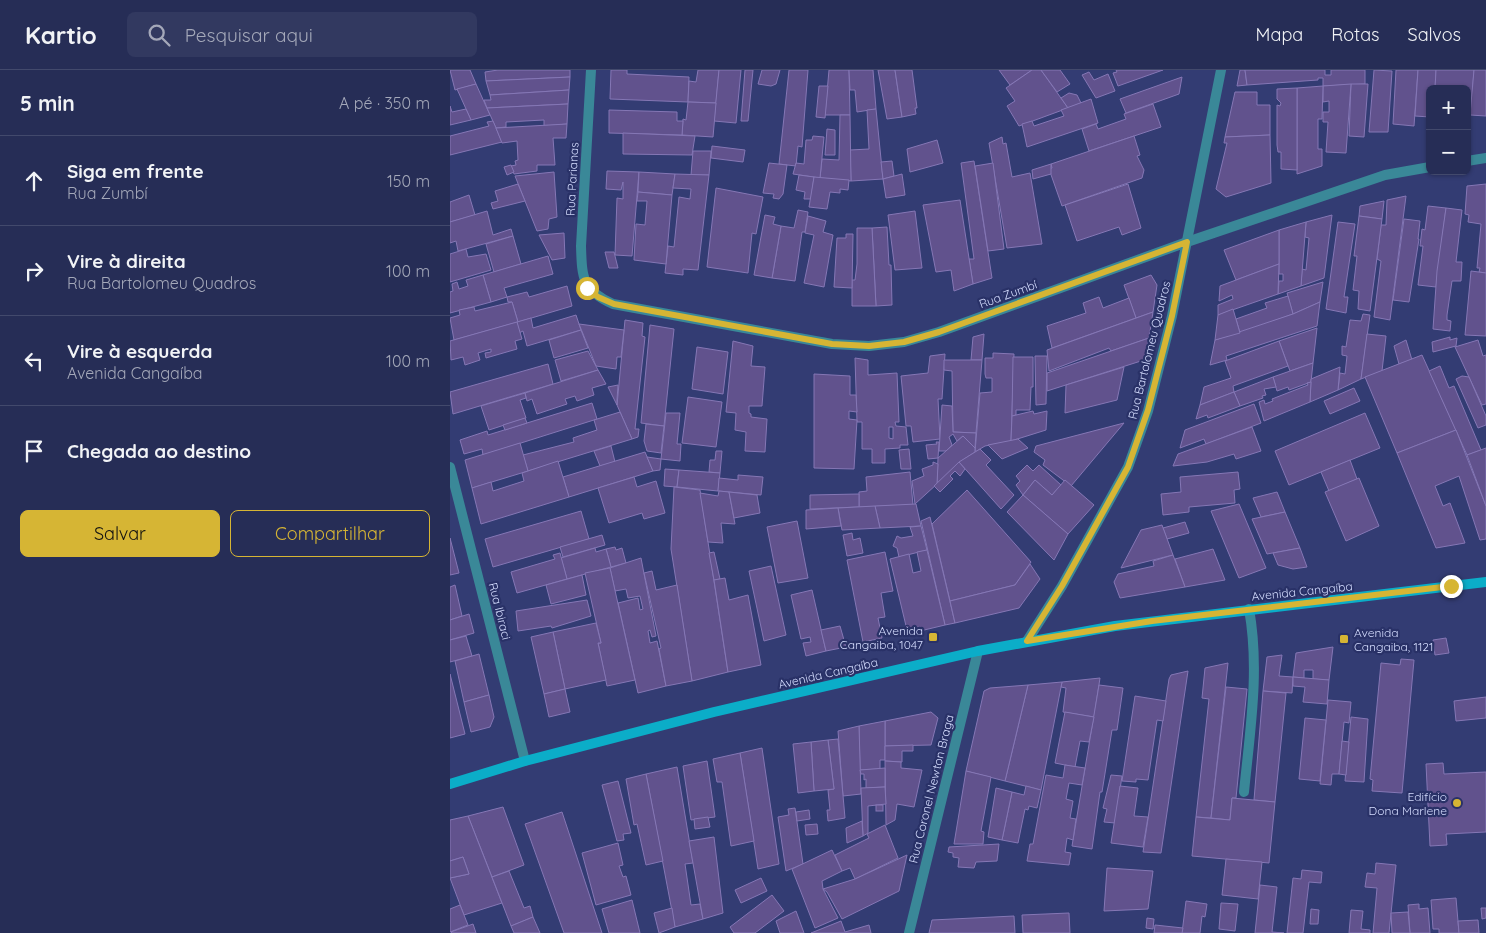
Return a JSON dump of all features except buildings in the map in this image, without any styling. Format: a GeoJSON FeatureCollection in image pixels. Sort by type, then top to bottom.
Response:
{"type":"FeatureCollection","features":[{"type":"Feature","properties":{"kind":"main road","name":"Avenida Cangaíba"},"geometry":{"type":"LineString","coordinates":[[450,784],[525,761],[714,712],[1027,641],[1115,626],[1486,582]]}},
{"type":"Feature","properties":{"kind":"street","name":"Rua Parianas"},"geometry":{"type":"LineString","coordinates":[[587,288],[582,271],[581,246],[591,70]]}},
{"type":"Feature","properties":{"kind":"street","name":"Rua Bartolomeu Quadros"},"geometry":{"type":"LineString","coordinates":[[1027,641],[1062,586],[1128,467],[1148,410],[1172,316],[1221,70]]}},
{"type":"Feature","properties":{"kind":"street"},"geometry":{"type":"LineString","coordinates":[[1471,160],[1486,158]]}},
{"type":"Feature","properties":{"kind":"street","name":"Rua Zumbí"},"geometry":{"type":"LineString","coordinates":[[587,288],[598,297],[614,304],[832,344],[869,346],[904,342],[939,332],[1187,242],[1385,175],[1426,168]]}},
{"type":"Feature","properties":{"kind":"street","name":"Rua Ibiraci"},"geometry":{"type":"LineString","coordinates":[[450,467],[525,761]]}},
{"type":"Feature","properties":{"kind":"street"},"geometry":{"type":"LineString","coordinates":[[1244,792],[1256,659],[1249,609]]}},
{"type":"Feature","properties":{"kind":"street","name":"Rua Coronel Newton Braga"},"geometry":{"type":"LineString","coordinates":[[909,933],[978,651]]}},
{"type":"Feature","properties":{"kind":"place","name":"Avenida Cangaiba, 1047"},"geometry":{"type":"Point","coordinates":[933,637]}},
{"type":"Feature","properties":{"kind":"place","name":"Avenida Cangaiba, 1121"},"geometry":{"type":"Point","coordinates":[1344,639]}},
{"type":"Feature","properties":{"kind":"place","name":"Edifício Dona Marlene"},"geometry":{"type":"Point","coordinates":[1457,803]}},
{"type":"Feature","properties":{"kind":"route"},"geometry":{"type":"LineString","coordinates":[[587,288],[598,297],[614,304],[832,344],[869,346],[904,342],[939,332],[1187,242],[1172,316],[1148,410],[1128,467],[1062,586],[1027,641],[1152,621],[1451,586]]}}]}
